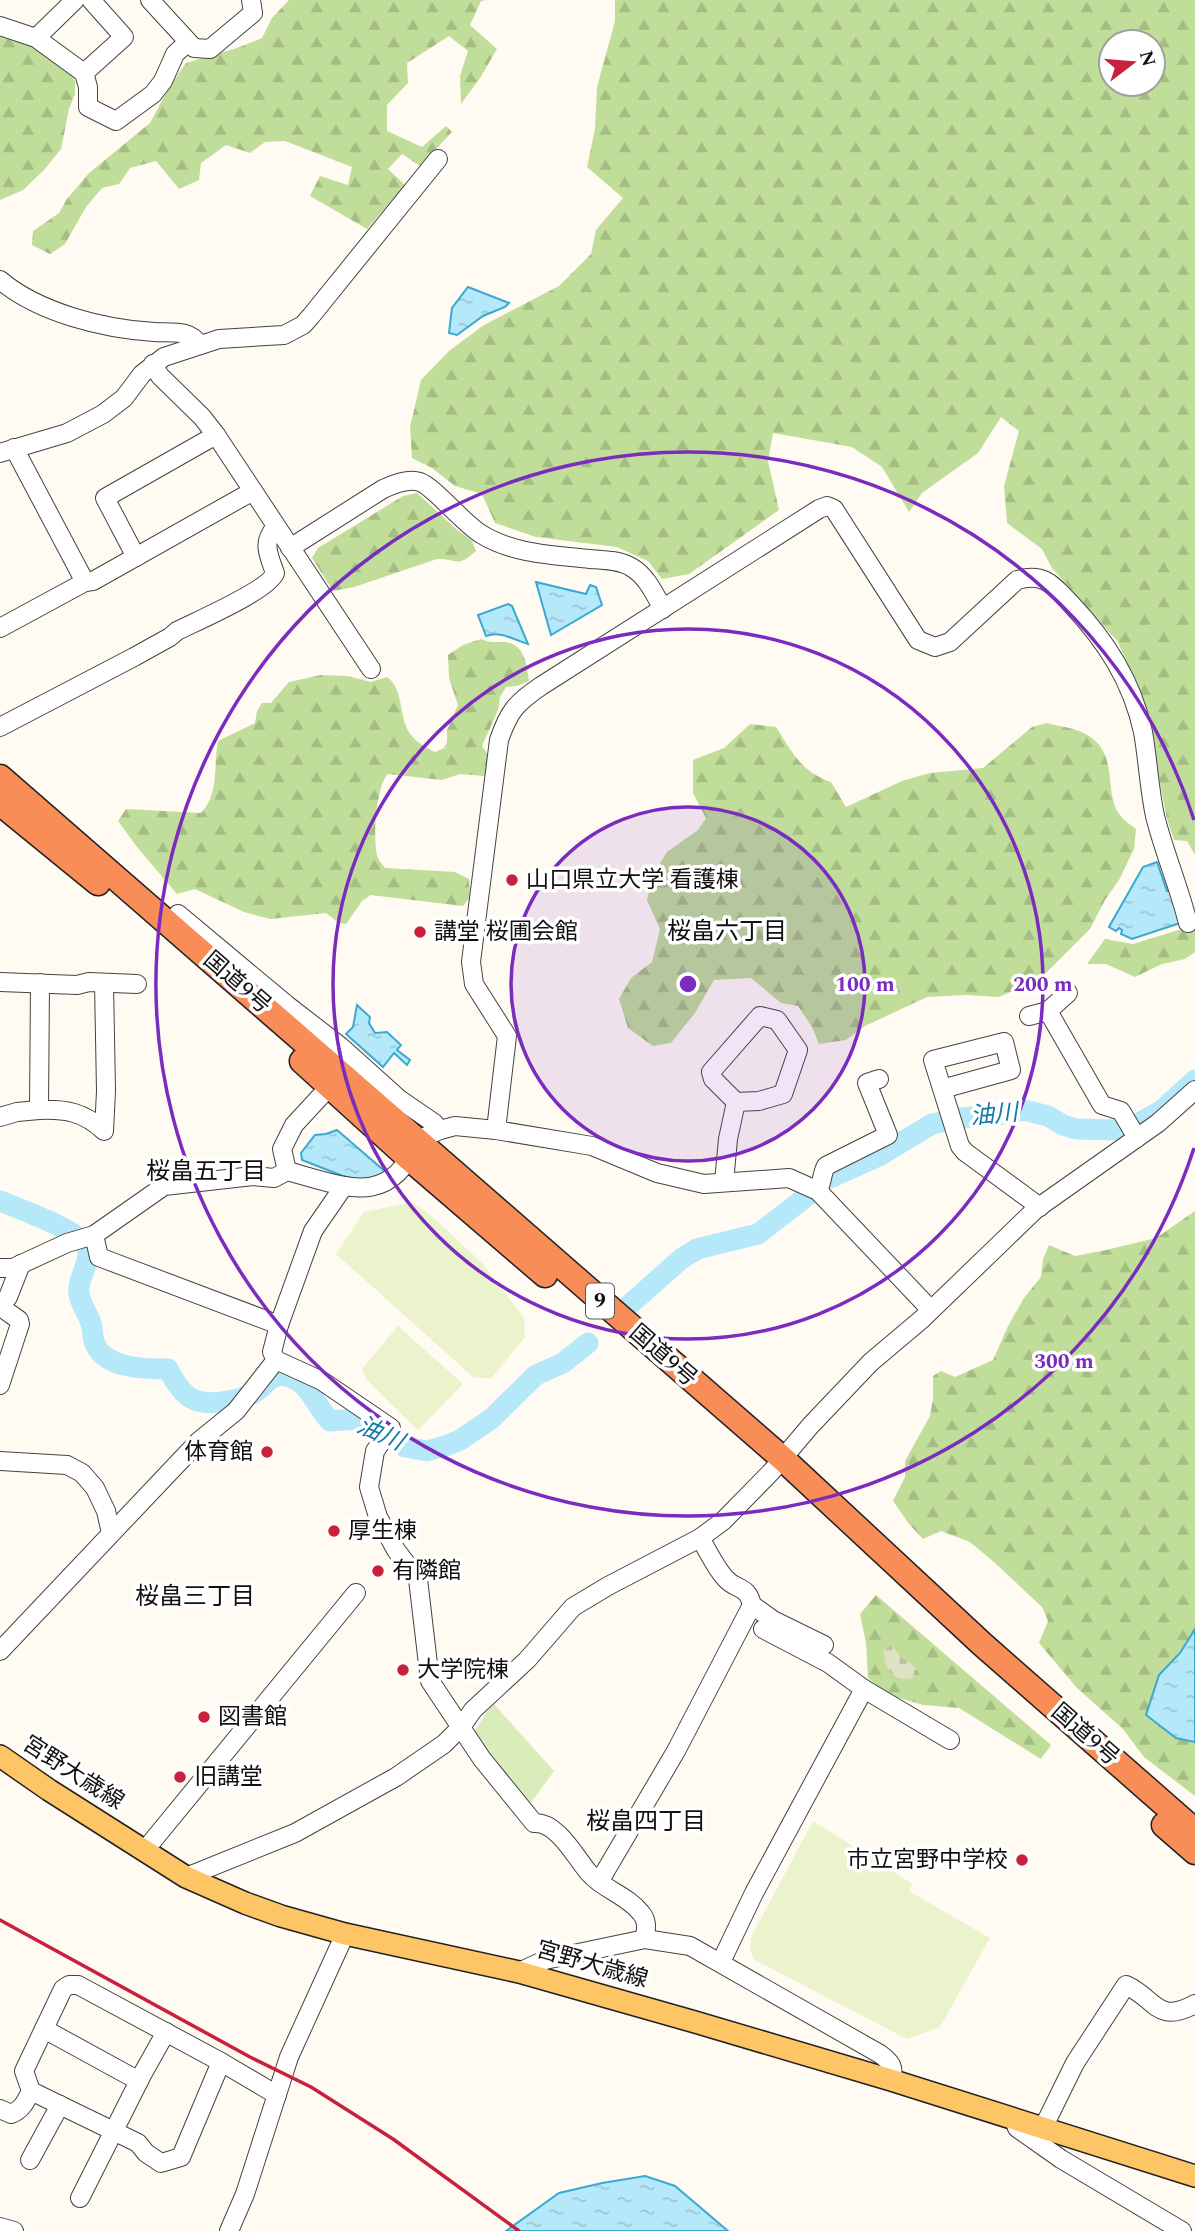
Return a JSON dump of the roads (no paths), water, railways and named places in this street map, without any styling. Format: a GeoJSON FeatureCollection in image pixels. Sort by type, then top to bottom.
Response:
{"type":"FeatureCollection","features":[{"type":"Feature","properties":{"kind":"highway","name":"国道9号"},"geometry":{"type":"LineString","coordinates":[[0,777],[423,1143],[778,1465],[1195,1830]]}},
{"type":"Feature","properties":{"kind":"highway","name":"国道9号"},"geometry":{"type":"LineString","coordinates":[[0,803],[152,927],[330,1087],[423,1143]]}},
{"type":"Feature","properties":{"kind":"highway","name":"国道9号"},"geometry":{"type":"LineString","coordinates":[[778,1465],[978,1660],[1195,1852]]}},
{"type":"Feature","properties":{"kind":"main road","name":"宮野大歳線"},"geometry":{"type":"LineString","coordinates":[[0,1756],[186,1877],[281,1916],[345,1934],[519,1972],[891,2080],[1195,2176]]}},
{"type":"Feature","properties":{"kind":"street"},"geometry":{"type":"LineString","coordinates":[[84,74],[124,37],[91,0]]}},
{"type":"Feature","properties":{"kind":"street"},"geometry":{"type":"LineString","coordinates":[[150,0],[194,48],[210,49],[253,13],[251,0]]}},
{"type":"Feature","properties":{"kind":"street"},"geometry":{"type":"LineString","coordinates":[[36,38],[64,3]]}},
{"type":"Feature","properties":{"kind":"street"},"geometry":{"type":"LineString","coordinates":[[0,26],[36,38],[84,74],[89,107],[116,121],[153,94],[163,81],[175,54],[188,42]]}},
{"type":"Feature","properties":{"kind":"street"},"geometry":{"type":"LineString","coordinates":[[85,582],[7,451],[67,433],[114,408],[142,374],[164,357],[219,339],[285,335],[303,325],[438,159]]}},
{"type":"Feature","properties":{"kind":"street"},"geometry":{"type":"LineString","coordinates":[[0,280],[29,300],[60,312],[122,328],[188,334],[199,345]]}},
{"type":"Feature","properties":{"kind":"street"},"geometry":{"type":"LineString","coordinates":[[153,364],[160,376],[202,417],[216,435],[371,669]]}},
{"type":"Feature","properties":{"kind":"street"},"geometry":{"type":"LineString","coordinates":[[136,557],[104,498],[216,435]]}},
{"type":"Feature","properties":{"kind":"street"},"geometry":{"type":"LineString","coordinates":[[290,548],[383,489],[397,483],[419,482],[482,535],[506,546],[531,552],[613,562],[633,568],[645,579],[663,610]]}},
{"type":"Feature","properties":{"kind":"street"},"geometry":{"type":"LineString","coordinates":[[0,628],[85,582],[93,581],[253,491]]}},
{"type":"Feature","properties":{"kind":"street"},"geometry":{"type":"LineString","coordinates":[[496,1130],[507,1036],[474,984],[471,962],[499,740],[507,717],[519,701],[827,506],[834,509],[918,640],[925,644],[936,647],[950,642],[1017,580],[1030,576],[1041,578],[1053,585],[1093,627],[1115,659],[1130,689],[1143,733],[1156,817],[1188,896],[1188,923]]}},
{"type":"Feature","properties":{"kind":"street"},"geometry":{"type":"LineString","coordinates":[[0,727],[170,638],[177,631],[272,580],[275,573],[266,549],[269,534],[276,527]]}},
{"type":"Feature","properties":{"kind":"street"},"geometry":{"type":"LineString","coordinates":[[0,1268],[13,1268],[67,1243],[94,1235],[164,1186],[253,1175],[274,1178],[287,1171],[344,1186],[372,1188],[397,1176],[423,1143],[434,1123],[399,1099],[340,1046],[178,914]]}},
{"type":"Feature","properties":{"kind":"street"},"geometry":{"type":"LineString","coordinates":[[0,982],[137,984]]}},
{"type":"Feature","properties":{"kind":"street"},"geometry":{"type":"LineString","coordinates":[[0,1117],[39,1110],[74,1111],[85,1115],[104,1131],[104,983]]}},
{"type":"Feature","properties":{"kind":"street"},"geometry":{"type":"LineString","coordinates":[[39,1110],[40,984]]}},
{"type":"Feature","properties":{"kind":"street"},"geometry":{"type":"LineString","coordinates":[[1029,1016],[1048,1011],[1068,993]]}},
{"type":"Feature","properties":{"kind":"street"},"geometry":{"type":"LineString","coordinates":[[1048,1011],[1102,1105],[1121,1111],[1137,1138]]}},
{"type":"Feature","properties":{"kind":"street"},"geometry":{"type":"LineString","coordinates":[[761,1016],[777,1020],[798,1050],[783,1094],[759,1101],[736,1102],[713,1079],[711,1072],[761,1016]]}},
{"type":"Feature","properties":{"kind":"street"},"geometry":{"type":"LineString","coordinates":[[818,1191],[826,1166],[888,1135],[867,1083]]}},
{"type":"Feature","properties":{"kind":"street"},"geometry":{"type":"LineString","coordinates":[[287,1171],[282,1149],[294,1125],[330,1087]]}},
{"type":"Feature","properties":{"kind":"street"},"geometry":{"type":"LineString","coordinates":[[942,1089],[960,1146],[1040,1207]]}},
{"type":"Feature","properties":{"kind":"street"},"geometry":{"type":"LineString","coordinates":[[186,1877],[306,1828],[396,1777],[444,1744],[473,1710],[527,1660],[573,1607],[700,1538],[723,1521],[778,1465],[811,1425],[871,1362],[931,1310],[1040,1207],[1158,1123],[1195,1090]]}},
{"type":"Feature","properties":{"kind":"street"},"geometry":{"type":"LineString","coordinates":[[724,1182],[728,1139],[736,1102]]}},
{"type":"Feature","properties":{"kind":"street"},"geometry":{"type":"LineString","coordinates":[[423,1143],[454,1126],[496,1130],[592,1146],[636,1166],[694,1183],[789,1178],[818,1191],[931,1310]]}},
{"type":"Feature","properties":{"kind":"street"},"geometry":{"type":"LineString","coordinates":[[344,1186],[313,1231],[272,1352],[276,1360],[322,1381],[391,1428],[375,1451],[369,1488],[378,1517],[396,1550],[418,1580],[430,1681],[482,1759],[534,1823],[539,1822],[560,1835],[590,1875],[626,1898],[643,1914],[647,1923],[645,1939]]}},
{"type":"Feature","properties":{"kind":"street"},"geometry":{"type":"LineString","coordinates":[[94,1235],[99,1257],[279,1325]]}},
{"type":"Feature","properties":{"kind":"street"},"geometry":{"type":"LineString","coordinates":[[0,1385],[20,1324],[19,1320],[1,1308],[9,1297],[21,1264]]}},
{"type":"Feature","properties":{"kind":"street"},"geometry":{"type":"LineString","coordinates":[[0,1651],[200,1441],[236,1411],[276,1360]]}},
{"type":"Feature","properties":{"kind":"street"},"geometry":{"type":"LineString","coordinates":[[0,1461],[67,1465],[82,1473],[95,1488],[106,1511],[111,1533]]}},
{"type":"Feature","properties":{"kind":"street"},"geometry":{"type":"LineString","coordinates":[[599,1882],[682,1739],[751,1605],[750,1595],[725,1579],[700,1538]]}},
{"type":"Feature","properties":{"kind":"street"},"geometry":{"type":"LineString","coordinates":[[145,1850],[356,1594]]}},
{"type":"Feature","properties":{"kind":"street"},"geometry":{"type":"LineString","coordinates":[[751,1605],[774,1620],[824,1645]]}},
{"type":"Feature","properties":{"kind":"street"},"geometry":{"type":"LineString","coordinates":[[763,1629],[828,1664],[864,1689],[950,1740]]}},
{"type":"Feature","properties":{"kind":"street"},"geometry":{"type":"LineString","coordinates":[[721,1962],[754,1893],[864,1689]]}},
{"type":"Feature","properties":{"kind":"street"},"geometry":{"type":"LineString","coordinates":[[229,2231],[245,2194],[289,2057],[345,1934]]}},
{"type":"Feature","properties":{"kind":"street"},"geometry":{"type":"LineString","coordinates":[[519,1972],[545,1960],[645,1939],[690,1946],[880,2054],[890,2061],[894,2068],[891,2080]]}},
{"type":"Feature","properties":{"kind":"street"},"geometry":{"type":"LineString","coordinates":[[221,2062],[181,2157],[161,2163],[138,2143],[32,2091],[24,2071],[63,1989],[69,1985],[78,1985],[221,2062],[277,2095]]}},
{"type":"Feature","properties":{"kind":"street"},"geometry":{"type":"LineString","coordinates":[[1044,2129],[1074,2063],[1126,1985],[1139,1991],[1157,2009],[1171,2013],[1195,2004]]}},
{"type":"Feature","properties":{"kind":"street"},"geometry":{"type":"LineString","coordinates":[[44,2029],[139,2081]]}},
{"type":"Feature","properties":{"kind":"street"},"geometry":{"type":"LineString","coordinates":[[80,2198],[166,2032]]}},
{"type":"Feature","properties":{"kind":"street"},"geometry":{"type":"LineString","coordinates":[[0,2109],[11,2114],[15,2112],[32,2091]]}},
{"type":"Feature","properties":{"kind":"street"},"geometry":{"type":"LineString","coordinates":[[30,2160],[60,2105]]}},
{"type":"Feature","properties":{"kind":"street"},"geometry":{"type":"LineString","coordinates":[[1014,2119],[1017,2128],[1061,2159],[1182,2231]]}},
{"type":"Feature","properties":{"kind":"street"},"geometry":{"type":"LineString","coordinates":[[0,2227],[14,2231]]}},
{"type":"Feature","properties":{"kind":"water"},"geometry":{"type":"Polygon","coordinates":[[[468,287],[509,303],[483,316],[457,335],[449,333],[452,308],[468,287]]]}},
{"type":"Feature","properties":{"kind":"water"},"geometry":{"type":"Polygon","coordinates":[[[536,582],[586,594],[590,585],[596,587],[602,605],[551,635],[536,582]]]}},
{"type":"Feature","properties":{"kind":"water"},"geometry":{"type":"Polygon","coordinates":[[[508,604],[512,606],[528,644],[502,635],[486,636],[478,615],[508,604]]]}},
{"type":"Feature","properties":{"kind":"water"},"geometry":{"type":"Polygon","coordinates":[[[1157,862],[1167,891],[1172,890],[1180,923],[1132,939],[1121,934],[1122,930],[1119,928],[1116,931],[1109,927],[1143,867],[1157,862]]]}},
{"type":"Feature","properties":{"kind":"water"},"geometry":{"type":"Polygon","coordinates":[[[357,1005],[370,1017],[369,1023],[375,1033],[387,1032],[401,1045],[397,1050],[410,1060],[407,1065],[394,1053],[383,1067],[346,1034],[353,1027],[357,1005]]]}},
{"type":"Feature","properties":{"kind":"water"},"geometry":{"type":"Polygon","coordinates":[[[337,1130],[388,1174],[370,1182],[343,1176],[302,1160],[301,1153],[315,1135],[337,1130]]]}},
{"type":"Feature","properties":{"kind":"water"},"geometry":{"type":"Polygon","coordinates":[[[1195,1629],[1195,1742],[1176,1738],[1146,1715],[1159,1675],[1180,1653],[1195,1629]]]}},
{"type":"Feature","properties":{"kind":"water"},"geometry":{"type":"Polygon","coordinates":[[[645,2176],[675,2186],[728,2231],[506,2231],[559,2193],[645,2176]]]}},
{"type":"Feature","properties":{"kind":"waterway","name":"油川"},"geometry":{"type":"LineString","coordinates":[[830,1178],[879,1156],[932,1124],[960,1118],[1024,1110],[1048,1116],[1076,1129],[1120,1130],[1161,1111],[1195,1080]]}},
{"type":"Feature","properties":{"kind":"waterway","name":"油川"},"geometry":{"type":"LineString","coordinates":[[627,1307],[681,1259],[697,1249],[758,1234],[811,1193]]}},
{"type":"Feature","properties":{"kind":"waterway","name":"油川"},"geometry":{"type":"LineString","coordinates":[[0,1201],[71,1232],[86,1245],[88,1255],[79,1292],[91,1323],[94,1342],[100,1352],[127,1366],[168,1369],[185,1393],[206,1403],[241,1398],[254,1393],[276,1376],[286,1376],[307,1388],[330,1421],[357,1419],[371,1424],[405,1447],[427,1451],[460,1440],[491,1419],[536,1375],[563,1363],[588,1343]]}},
{"type":"Feature","properties":{"kind":"railway"},"geometry":{"type":"LineString","coordinates":[[0,1920],[250,2057],[311,2087],[393,2139],[519,2231]]}},
{"type":"Feature","properties":{"kind":"place","name":"山口県立大学 看護棟"},"geometry":{"type":"Point","coordinates":[512,880]}},
{"type":"Feature","properties":{"kind":"place","name":"講堂 桜圃会館"},"geometry":{"type":"Point","coordinates":[420,932]}},
{"type":"Feature","properties":{"kind":"place","name":"体育館"},"geometry":{"type":"Point","coordinates":[267,1452]}},
{"type":"Feature","properties":{"kind":"place","name":"厚生棟"},"geometry":{"type":"Point","coordinates":[334,1531]}},
{"type":"Feature","properties":{"kind":"place","name":"有隣館"},"geometry":{"type":"Point","coordinates":[378,1571]}},
{"type":"Feature","properties":{"kind":"place","name":"大学院棟"},"geometry":{"type":"Point","coordinates":[403,1670]}},
{"type":"Feature","properties":{"kind":"place","name":"図書館"},"geometry":{"type":"Point","coordinates":[204,1717]}},
{"type":"Feature","properties":{"kind":"place","name":"旧講堂"},"geometry":{"type":"Point","coordinates":[180,1777]}},
{"type":"Feature","properties":{"kind":"place","name":"市立宮野中学校"},"geometry":{"type":"Point","coordinates":[1022,1860]}},
{"type":"Feature","properties":{"kind":"district","name":"桜畠六丁目"},"geometry":{"type":"Point","coordinates":[727,932]}},
{"type":"Feature","properties":{"kind":"district","name":"桜畠五丁目"},"geometry":{"type":"Point","coordinates":[206,1172]}},
{"type":"Feature","properties":{"kind":"district","name":"桜畠三丁目"},"geometry":{"type":"Point","coordinates":[195,1597]}},
{"type":"Feature","properties":{"kind":"district","name":"桜畠四丁目"},"geometry":{"type":"Point","coordinates":[646,1822]}}]}
